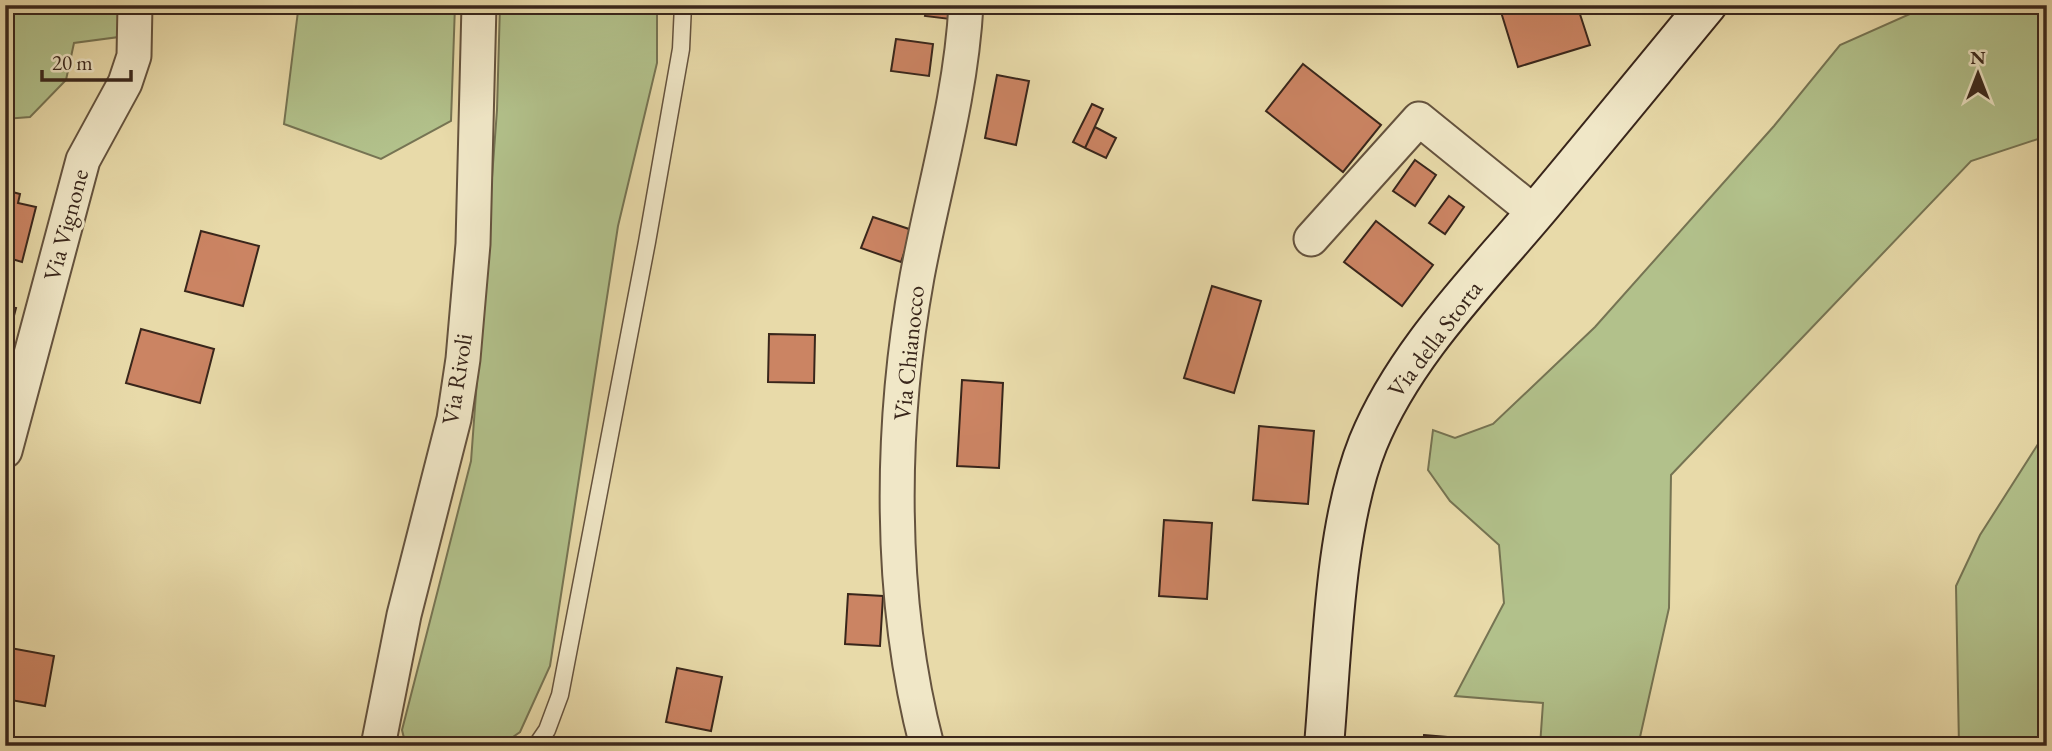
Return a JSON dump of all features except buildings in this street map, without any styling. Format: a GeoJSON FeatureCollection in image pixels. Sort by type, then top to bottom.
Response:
{"type":"FeatureCollection","features":[{"type":"Feature","properties":{"kind":"main road","name":"Via della Storta"},"geometry":{"type":"LineString","coordinates":[[1324,746],[1345,533],[1367,444],[1389,398],[1434,334],[1707,5]]}},
{"type":"Feature","properties":{"kind":"street","name":"Via Vignone"},"geometry":{"type":"LineString","coordinates":[[5,451],[83,160],[125,83],[134,56],[135,5]]}},
{"type":"Feature","properties":{"kind":"street","name":"Via Rivoli"},"geometry":{"type":"LineString","coordinates":[[378,746],[404,615],[454,419],[463,359],[473,244],[479,5]]}},
{"type":"Feature","properties":{"kind":"street","name":"Via Chianocco"},"geometry":{"type":"LineString","coordinates":[[926,746],[911,674],[898,541],[902,371],[918,275],[949,140],[964,41],[966,5]]}},
{"type":"Feature","properties":{"kind":"street"},"geometry":{"type":"LineString","coordinates":[[1311,239],[1419,119],[1535,213]]}},
{"type":"Feature","properties":{"kind":"lane"},"geometry":{"type":"LineString","coordinates":[[536,746],[547,730],[560,695],[647,242],[681,49],[683,5]]}},
{"type":"Feature","properties":{"kind":"green space"},"geometry":{"type":"Polygon","coordinates":[[[5,5],[127,5],[126,36],[74,43],[66,80],[30,117],[5,119],[5,5]]]}},
{"type":"Feature","properties":{"kind":"green space"},"geometry":{"type":"Polygon","coordinates":[[[302,5],[455,5],[451,121],[381,159],[284,124],[298,11],[302,5]]]}},
{"type":"Feature","properties":{"kind":"green space"},"geometry":{"type":"Polygon","coordinates":[[[500,5],[657,5],[657,63],[618,226],[550,666],[520,732],[500,746],[406,746],[402,730],[471,461],[497,110],[500,5]]]}},
{"type":"Feature","properties":{"kind":"green space"},"geometry":{"type":"Polygon","coordinates":[[[1930,5],[2047,5],[2047,136],[1971,161],[1671,475],[1669,608],[1638,746],[1540,746],[1543,703],[1455,696],[1504,603],[1499,545],[1450,501],[1428,470],[1433,430],[1455,438],[1493,424],[1595,327],[1774,126],[1840,45],[1930,5]]]}},
{"type":"Feature","properties":{"kind":"green space"},"geometry":{"type":"Polygon","coordinates":[[[2047,430],[2047,746],[1959,746],[1956,586],[1980,535],[2047,430]]]}}]}
